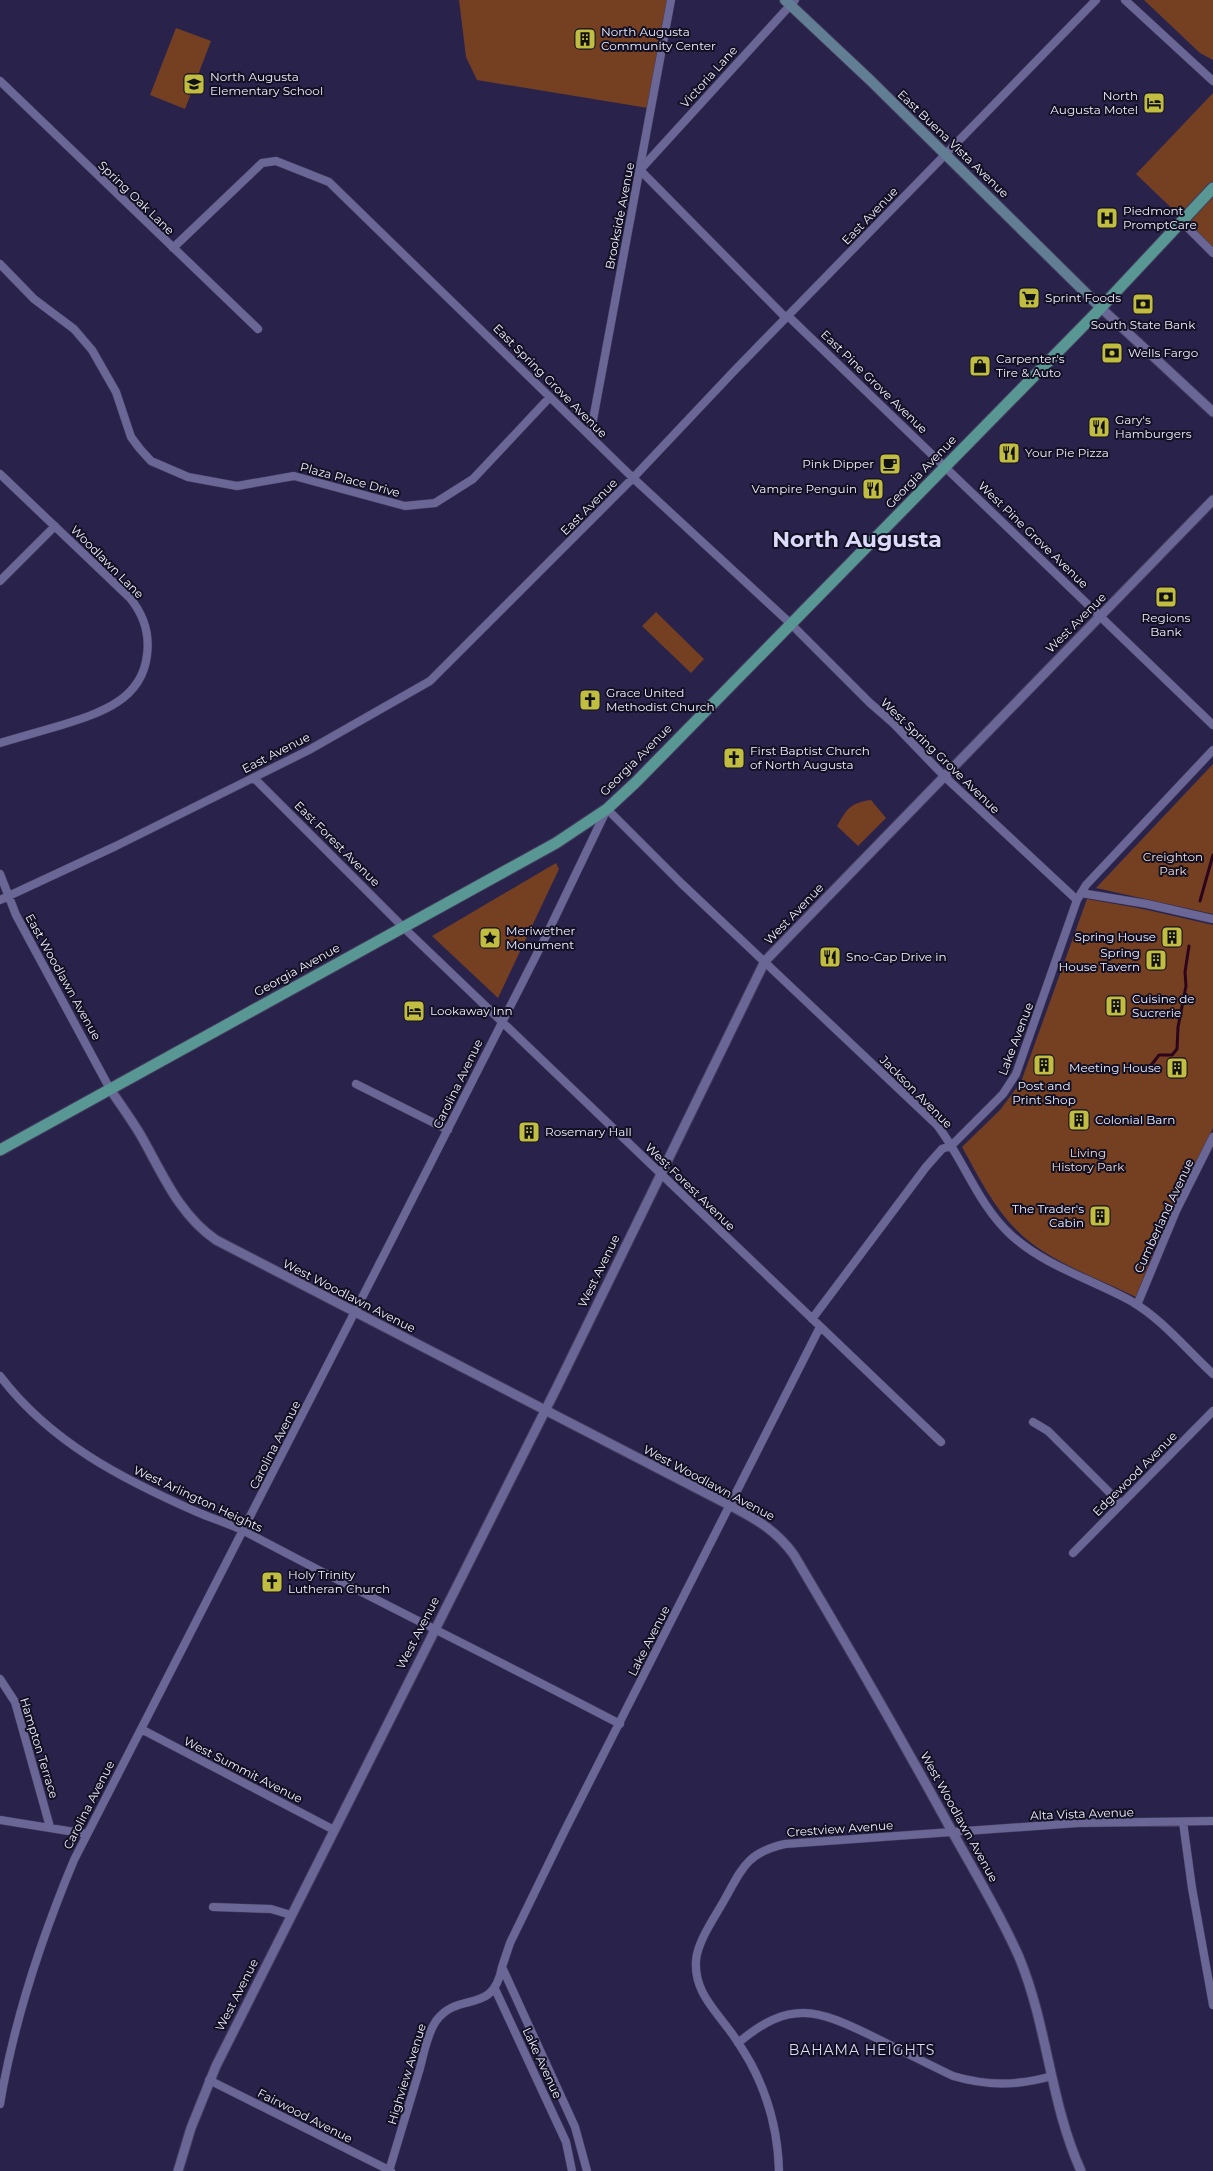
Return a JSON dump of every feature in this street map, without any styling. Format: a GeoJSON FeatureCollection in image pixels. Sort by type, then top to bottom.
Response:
{"type":"FeatureCollection","features":[{"type":"Feature","properties":{"kind":"main road","name":"East Buena Vista Avenue"},"geometry":{"type":"LineString","coordinates":[[790,2],[946,153],[1101,308]]}},
{"type":"Feature","properties":{"kind":"main road","name":"Georgia Avenue"},"geometry":{"type":"LineString","coordinates":[[0,1150],[556,843],[607,809],[632,787],[1101,308],[1213,188]]}},
{"type":"Feature","properties":{"kind":"street","name":"Brookside Avenue"},"geometry":{"type":"LineString","coordinates":[[590,436],[671,0]]}},
{"type":"Feature","properties":{"kind":"street","name":"East Avenue"},"geometry":{"type":"LineString","coordinates":[[4,898],[116,846],[309,750],[430,680],[633,478],[1096,0]]}},
{"type":"Feature","properties":{"kind":"street"},"geometry":{"type":"LineString","coordinates":[[1125,0],[1213,81]]}},
{"type":"Feature","properties":{"kind":"street","name":"Victoria Lane"},"geometry":{"type":"LineString","coordinates":[[640,170],[790,2]]}},
{"type":"Feature","properties":{"kind":"street","name":"Spring Oak Lane"},"geometry":{"type":"LineString","coordinates":[[0,82],[258,329]]}},
{"type":"Feature","properties":{"kind":"street","name":"East Spring Grove Avenue"},"geometry":{"type":"LineString","coordinates":[[173,248],[257,166],[272,160],[329,182],[633,478],[790,624]]}},
{"type":"Feature","properties":{"kind":"street","name":"East Pine Grove Avenue"},"geometry":{"type":"LineString","coordinates":[[640,170],[787,317],[946,465]]}},
{"type":"Feature","properties":{"kind":"street"},"geometry":{"type":"LineString","coordinates":[[1181,221],[1213,253]]}},
{"type":"Feature","properties":{"kind":"street","name":"Plaza Place Drive"},"geometry":{"type":"LineString","coordinates":[[0,264],[34,299],[74,329],[92,350],[116,392],[131,437],[140,450],[151,461],[188,477],[237,486],[294,476],[405,506],[435,503],[473,479],[550,397]]}},
{"type":"Feature","properties":{"kind":"street"},"geometry":{"type":"LineString","coordinates":[[1101,308],[1213,412]]}},
{"type":"Feature","properties":{"kind":"street","name":"West Pine Grove Avenue"},"geometry":{"type":"LineString","coordinates":[[946,465],[1213,725]]}},
{"type":"Feature","properties":{"kind":"street","name":"Woodlawn Lane"},"geometry":{"type":"LineString","coordinates":[[0,474],[130,598],[142,615],[147,636],[146,664],[132,691],[116,705],[85,718],[0,743]]}},
{"type":"Feature","properties":{"kind":"street","name":"West Avenue"},"geometry":{"type":"LineString","coordinates":[[178,2171],[191,2128],[210,2080],[434,1628],[545,1411],[765,961],[1213,500]]}},
{"type":"Feature","properties":{"kind":"street"},"geometry":{"type":"LineString","coordinates":[[0,581],[55,526]]}},
{"type":"Feature","properties":{"kind":"street","name":"West Spring Grove Avenue"},"geometry":{"type":"LineString","coordinates":[[790,624],[894,724],[945,777],[1079,897]]}},
{"type":"Feature","properties":{"kind":"street","name":"Lake Avenue"},"geometry":{"type":"LineString","coordinates":[[812,1319],[926,1167],[942,1149],[952,1144],[1010,1085],[1022,1059],[1079,897],[1097,871],[1213,750]]}},
{"type":"Feature","properties":{"kind":"street","name":"East Forest Avenue"},"geometry":{"type":"LineString","coordinates":[[254,778],[403,927]]}},
{"type":"Feature","properties":{"kind":"street","name":"Jackson Avenue"},"geometry":{"type":"LineString","coordinates":[[607,809],[681,883],[937,1125],[952,1144],[990,1211],[1021,1244],[1045,1260],[1137,1305],[1213,1374]]}},
{"type":"Feature","properties":{"kind":"street","name":"Carolina Avenue"},"geometry":{"type":"LineString","coordinates":[[0,2104],[17,2025],[35,1964],[50,1915],[74,1860],[448,1130],[570,888],[607,809]]}},
{"type":"Feature","properties":{"kind":"street","name":"East Woodlawn Avenue"},"geometry":{"type":"LineString","coordinates":[[0,874],[4,898],[110,1089]]}},
{"type":"Feature","properties":{"kind":"street"},"geometry":{"type":"LineString","coordinates":[[1079,897],[1147,904],[1213,919]]}},
{"type":"Feature","properties":{"kind":"street","name":"West Forest Avenue"},"geometry":{"type":"LineString","coordinates":[[403,927],[940,1442]]}},
{"type":"Feature","properties":{"kind":"street"},"geometry":{"type":"LineString","coordinates":[[356,1084],[448,1130]]}},
{"type":"Feature","properties":{"kind":"street","name":"West Woodlawn Avenue"},"geometry":{"type":"LineString","coordinates":[[110,1089],[139,1132],[179,1204],[196,1225],[216,1240],[771,1529],[794,1555],[868,1680],[997,1911],[1020,1960],[1042,2023],[1052,2076],[1068,2140],[1081,2171]]}},
{"type":"Feature","properties":{"kind":"street","name":"Cumberland Avenue"},"geometry":{"type":"LineString","coordinates":[[1137,1305],[1176,1211],[1213,1138]]}},
{"type":"Feature","properties":{"kind":"street","name":"Lake Avenue"},"geometry":{"type":"LineString","coordinates":[[572,2171],[566,2142],[495,1989],[514,1934],[820,1327]]}},
{"type":"Feature","properties":{"kind":"street","name":"West Arlington Heights"},"geometry":{"type":"LineString","coordinates":[[0,1376],[28,1411],[42,1424],[96,1462],[142,1487],[244,1531],[620,1724]]}},
{"type":"Feature","properties":{"kind":"street","name":"Edgewood Avenue"},"geometry":{"type":"LineString","coordinates":[[1073,1553],[1213,1411]]}},
{"type":"Feature","properties":{"kind":"street"},"geometry":{"type":"LineString","coordinates":[[1033,1422],[1048,1431],[1121,1504]]}},
{"type":"Feature","properties":{"kind":"street","name":"Hampton Terrace"},"geometry":{"type":"LineString","coordinates":[[0,1679],[15,1702],[50,1827]]}},
{"type":"Feature","properties":{"kind":"street","name":"West Summit Avenue"},"geometry":{"type":"LineString","coordinates":[[141,1729],[334,1830]]}},
{"type":"Feature","properties":{"kind":"street"},"geometry":{"type":"LineString","coordinates":[[0,1820],[87,1834]]}},
{"type":"Feature","properties":{"kind":"street","name":"Alta Vista Avenue"},"geometry":{"type":"LineString","coordinates":[[953,1833],[1078,1823],[1213,1821]]}},
{"type":"Feature","properties":{"kind":"street"},"geometry":{"type":"LineString","coordinates":[[1183,1822],[1195,1905],[1213,2005]]}},
{"type":"Feature","properties":{"kind":"street","name":"Crestview Avenue"},"geometry":{"type":"LineString","coordinates":[[779,2171],[776,2138],[768,2104],[750,2063],[738,2043],[706,2002],[700,1986],[695,1963],[701,1942],[747,1862],[768,1848],[785,1844],[953,1833]]}},
{"type":"Feature","properties":{"kind":"street"},"geometry":{"type":"LineString","coordinates":[[213,1907],[271,1909],[291,1915]]}},
{"type":"Feature","properties":{"kind":"street","name":"Lake Avenue"},"geometry":{"type":"LineString","coordinates":[[502,1967],[572,2120],[587,2171]]}},
{"type":"Feature","properties":{"kind":"street","name":"Highview Avenue"},"geometry":{"type":"LineString","coordinates":[[390,2171],[432,2027],[450,2008],[481,1999],[495,1989]]}},
{"type":"Feature","properties":{"kind":"street"},"geometry":{"type":"LineString","coordinates":[[738,2043],[756,2028],[775,2017],[797,2012],[808,2013],[848,2024],[952,2076],[967,2080],[1008,2085],[1052,2076]]}},
{"type":"Feature","properties":{"kind":"street","name":"Fairwood Avenue"},"geometry":{"type":"LineString","coordinates":[[210,2080],[390,2171]]}},
{"type":"Feature","properties":{"kind":"green space"},"geometry":{"type":"Polygon","coordinates":[[[459,0],[668,0],[648,108],[477,80],[466,57],[459,0]]]}},
{"type":"Feature","properties":{"kind":"green space"},"geometry":{"type":"Polygon","coordinates":[[[1144,0],[1213,0],[1213,60],[1200,53],[1144,0]]]}},
{"type":"Feature","properties":{"kind":"green space"},"geometry":{"type":"Polygon","coordinates":[[[176,28],[211,41],[185,109],[150,95],[176,28]]]}},
{"type":"Feature","properties":{"kind":"green space"},"geometry":{"type":"Polygon","coordinates":[[[1213,93],[1213,248],[1136,174],[1213,93]]]}},
{"type":"Feature","properties":{"kind":"green space"},"geometry":{"type":"Polygon","coordinates":[[[656,612],[704,659],[691,673],[642,626],[656,612]]]}},
{"type":"Feature","properties":{"kind":"green space","name":"Creighton Park"},"geometry":{"type":"Polygon","coordinates":[[[1213,764],[1213,914],[1096,888],[1213,764]]]}},
{"type":"Feature","properties":{"kind":"green space"},"geometry":{"type":"Polygon","coordinates":[[[871,800],[886,818],[858,846],[837,826],[850,808],[858,803],[871,800]]]}},
{"type":"Feature","properties":{"kind":"green space"},"geometry":{"type":"Polygon","coordinates":[[[556,863],[559,869],[498,998],[432,936],[556,863]]]}},
{"type":"Feature","properties":{"kind":"green space","name":"Living History Park"},"geometry":{"type":"Polygon","coordinates":[[[1087,899],[1143,909],[1213,925],[1213,1128],[1158,1241],[1136,1297],[1050,1256],[1025,1238],[997,1207],[962,1147],[1000,1110],[1021,1082],[1087,899]]]}},
{"type":"Feature","properties":{"kind":"waterway"},"geometry":{"type":"LineString","coordinates":[[1200,901],[1213,855]]}},
{"type":"Feature","properties":{"kind":"waterway"},"geometry":{"type":"LineString","coordinates":[[1146,1072],[1159,1055],[1172,1055],[1177,1049],[1178,1027],[1186,986],[1185,972],[1189,946]]}},
{"type":"Feature","properties":{"kind":"place","name":"North Augusta Community Center"},"geometry":{"type":"Point","coordinates":[585,39]}},
{"type":"Feature","properties":{"kind":"place","name":"North Augusta Elementary School"},"geometry":{"type":"Point","coordinates":[194,84]}},
{"type":"Feature","properties":{"kind":"place","name":"North Augusta Motel"},"geometry":{"type":"Point","coordinates":[1154,103]}},
{"type":"Feature","properties":{"kind":"place","name":"Piedmont PromptCare"},"geometry":{"type":"Point","coordinates":[1107,218]}},
{"type":"Feature","properties":{"kind":"place","name":"Sprint Foods"},"geometry":{"type":"Point","coordinates":[1029,298]}},
{"type":"Feature","properties":{"kind":"place","name":"South State Bank"},"geometry":{"type":"Point","coordinates":[1143,304]}},
{"type":"Feature","properties":{"kind":"place","name":"Wells Fargo"},"geometry":{"type":"Point","coordinates":[1112,353]}},
{"type":"Feature","properties":{"kind":"place","name":"Carpenter's Tire & Auto"},"geometry":{"type":"Point","coordinates":[980,366]}},
{"type":"Feature","properties":{"kind":"place","name":"Gary's Hamburgers"},"geometry":{"type":"Point","coordinates":[1099,427]}},
{"type":"Feature","properties":{"kind":"place","name":"Your Pie Pizza"},"geometry":{"type":"Point","coordinates":[1009,453]}},
{"type":"Feature","properties":{"kind":"place","name":"Pink Dipper"},"geometry":{"type":"Point","coordinates":[890,464]}},
{"type":"Feature","properties":{"kind":"place","name":"Vampire Penguin"},"geometry":{"type":"Point","coordinates":[873,489]}},
{"type":"Feature","properties":{"kind":"place","name":"Regions Bank"},"geometry":{"type":"Point","coordinates":[1166,597]}},
{"type":"Feature","properties":{"kind":"place","name":"Grace United Methodist Church"},"geometry":{"type":"Point","coordinates":[590,700]}},
{"type":"Feature","properties":{"kind":"place","name":"First Baptist Church of North Augusta"},"geometry":{"type":"Point","coordinates":[734,758]}},
{"type":"Feature","properties":{"kind":"place","name":"Spring House"},"geometry":{"type":"Point","coordinates":[1172,937]}},
{"type":"Feature","properties":{"kind":"place","name":"Meriwether Monument"},"geometry":{"type":"Point","coordinates":[490,938]}},
{"type":"Feature","properties":{"kind":"place","name":"Sno-Cap Drive in"},"geometry":{"type":"Point","coordinates":[830,957]}},
{"type":"Feature","properties":{"kind":"place","name":"Spring House Tavern"},"geometry":{"type":"Point","coordinates":[1156,960]}},
{"type":"Feature","properties":{"kind":"place","name":"Cuisine de Sucrerie"},"geometry":{"type":"Point","coordinates":[1116,1006]}},
{"type":"Feature","properties":{"kind":"place","name":"Lookaway Inn"},"geometry":{"type":"Point","coordinates":[414,1011]}},
{"type":"Feature","properties":{"kind":"place","name":"Post and Print Shop"},"geometry":{"type":"Point","coordinates":[1044,1065]}},
{"type":"Feature","properties":{"kind":"place","name":"Meeting House"},"geometry":{"type":"Point","coordinates":[1177,1068]}},
{"type":"Feature","properties":{"kind":"place","name":"Colonial Barn"},"geometry":{"type":"Point","coordinates":[1079,1120]}},
{"type":"Feature","properties":{"kind":"place","name":"Rosemary Hall"},"geometry":{"type":"Point","coordinates":[529,1132]}},
{"type":"Feature","properties":{"kind":"place","name":"The Trader's Cabin"},"geometry":{"type":"Point","coordinates":[1100,1216]}},
{"type":"Feature","properties":{"kind":"place","name":"Holy Trinity Lutheran Church"},"geometry":{"type":"Point","coordinates":[272,1582]}},
{"type":"Feature","properties":{"kind":"district","name":"North Augusta"},"geometry":{"type":"Point","coordinates":[857,539]}},
{"type":"Feature","properties":{"kind":"district","name":"BAHAMA HEIGHTS"},"geometry":{"type":"Point","coordinates":[862,2050]}}]}
